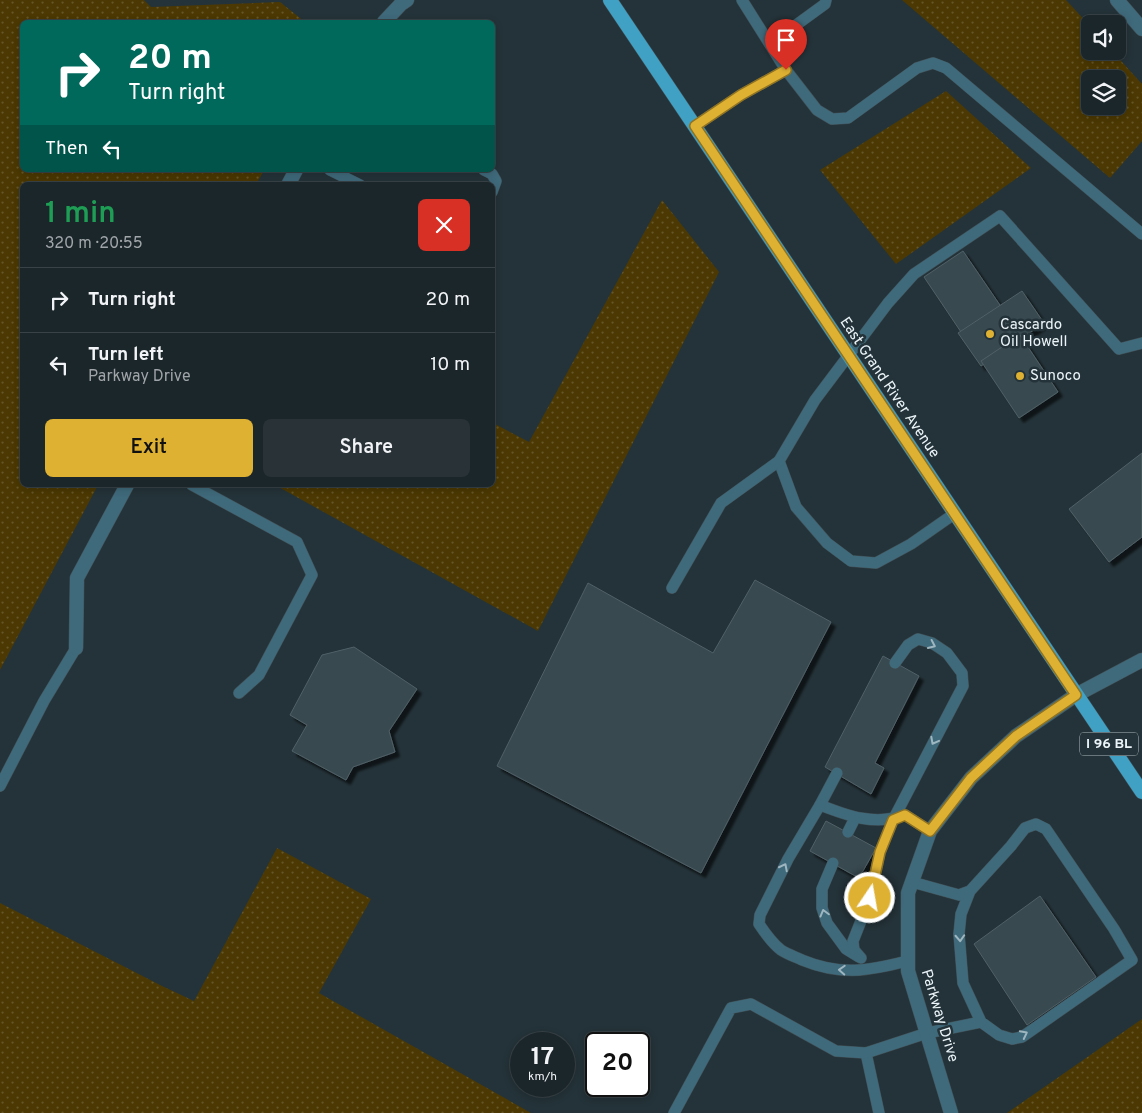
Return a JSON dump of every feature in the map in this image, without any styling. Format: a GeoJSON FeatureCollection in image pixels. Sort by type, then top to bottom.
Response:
{"type":"FeatureCollection","features":[{"type":"Feature","properties":{"kind":"main road","name":"East Grand River Avenue"},"geometry":{"type":"LineString","coordinates":[[610,0],[1142,792]]}},
{"type":"Feature","properties":{"kind":"street"},"geometry":{"type":"LineString","coordinates":[[386,20],[407,0]]}},
{"type":"Feature","properties":{"kind":"street"},"geometry":{"type":"LineString","coordinates":[[1117,0],[1142,29]]}},
{"type":"Feature","properties":{"kind":"street"},"geometry":{"type":"LineString","coordinates":[[76,648],[77,578],[126,487]]}},
{"type":"Feature","properties":{"kind":"street","name":"Parkway Drive"},"geometry":{"type":"LineString","coordinates":[[951,1113],[908,971],[908,893],[930,831],[971,778],[1016,736],[1076,695],[1142,660]]}},
{"type":"Feature","properties":{"kind":"lane"},"geometry":{"type":"LineString","coordinates":[[742,0],[786,70],[817,110],[832,119],[848,118],[917,68],[933,63],[946,68],[1142,234]]}},
{"type":"Feature","properties":{"kind":"lane"},"geometry":{"type":"LineString","coordinates":[[770,44],[825,4],[826,0]]}},
{"type":"Feature","properties":{"kind":"lane"},"geometry":{"type":"LineString","coordinates":[[695,126],[741,95],[786,70]]}},
{"type":"Feature","properties":{"kind":"lane"},"geometry":{"type":"LineString","coordinates":[[334,172],[354,182]]}},
{"type":"Feature","properties":{"kind":"lane"},"geometry":{"type":"LineString","coordinates":[[488,172],[492,174],[496,181],[495,184]]}},
{"type":"Feature","properties":{"kind":"lane"},"geometry":{"type":"LineString","coordinates":[[672,588],[721,503],[779,461],[815,400],[888,303],[914,274],[1000,216],[1119,349],[1142,343]]}},
{"type":"Feature","properties":{"kind":"lane"},"geometry":{"type":"LineString","coordinates":[[779,461],[796,508],[827,543],[851,560],[876,563],[911,544],[954,514]]}},
{"type":"Feature","properties":{"kind":"lane"},"geometry":{"type":"LineString","coordinates":[[196,487],[297,542],[312,575],[259,675],[239,693]]}},
{"type":"Feature","properties":{"kind":"lane"},"geometry":{"type":"LineString","coordinates":[[874,969],[854,950],[853,941],[870,898],[880,852],[893,820],[963,686],[962,673],[947,653],[932,643],[918,640],[908,645],[895,663]]}},
{"type":"Feature","properties":{"kind":"lane"},"geometry":{"type":"LineString","coordinates":[[0,786],[44,701],[76,648]]}},
{"type":"Feature","properties":{"kind":"lane"},"geometry":{"type":"LineString","coordinates":[[837,773],[788,860],[760,915],[759,924],[782,951],[815,965],[839,970],[874,969],[908,961]]}},
{"type":"Feature","properties":{"kind":"lane"},"geometry":{"type":"LineString","coordinates":[[820,805],[865,820],[893,820],[905,815],[930,831]]}},
{"type":"Feature","properties":{"kind":"lane"},"geometry":{"type":"LineString","coordinates":[[848,832],[855,818]]}},
{"type":"Feature","properties":{"kind":"lane"},"geometry":{"type":"LineString","coordinates":[[1036,824],[1046,828],[1114,929],[1132,960],[1022,1037],[1012,1039],[999,1035],[981,1022],[963,983],[959,934],[960,914],[970,891],[1011,846],[1024,828],[1036,824]]}},
{"type":"Feature","properties":{"kind":"lane"},"geometry":{"type":"LineString","coordinates":[[833,863],[822,889],[822,908],[827,922],[846,949],[861,958]]}},
{"type":"Feature","properties":{"kind":"lane"},"geometry":{"type":"LineString","coordinates":[[912,882],[959,895],[970,891]]}},
{"type":"Feature","properties":{"kind":"lane"},"geometry":{"type":"LineString","coordinates":[[674,1113],[731,1008],[752,1004],[836,1052],[866,1053],[927,1033],[981,1022]]}},
{"type":"Feature","properties":{"kind":"lane"},"geometry":{"type":"LineString","coordinates":[[866,1053],[879,1113]]}},
{"type":"Feature","properties":{"kind":"shaded area"},"geometry":{"type":"Polygon","coordinates":[[[0,0],[144,0],[151,7],[280,2],[302,20],[20,20],[20,172],[263,172],[258,182],[20,182],[20,487],[97,487],[0,670],[0,0]]]}},
{"type":"Feature","properties":{"kind":"shaded area"},"geometry":{"type":"Polygon","coordinates":[[[902,0],[1066,0],[1081,16],[1081,60],[1120,60],[1142,84],[1142,141],[1110,178],[902,0]]]}},
{"type":"Feature","properties":{"kind":"shaded area"},"geometry":{"type":"Polygon","coordinates":[[[946,91],[1031,168],[896,264],[820,170],[946,91]]]}},
{"type":"Feature","properties":{"kind":"shaded area"},"geometry":{"type":"Polygon","coordinates":[[[662,200],[719,272],[538,631],[279,487],[495,487],[495,424],[529,442],[662,200]]]}},
{"type":"Feature","properties":{"kind":"shaded area"},"geometry":{"type":"Polygon","coordinates":[[[277,848],[371,899],[319,993],[531,1113],[0,1113],[0,903],[194,1001],[277,848]]]}},
{"type":"Feature","properties":{"kind":"shaded area"},"geometry":{"type":"Polygon","coordinates":[[[1142,1019],[1142,1113],[1007,1113],[1142,1019]]]}},
{"type":"Feature","properties":{"kind":"building"},"geometry":{"type":"Polygon","coordinates":[[[963,251],[1002,308],[963,335],[924,277],[963,251]]]}},
{"type":"Feature","properties":{"kind":"building"},"geometry":{"type":"Polygon","coordinates":[[[1022,291],[1044,323],[981,366],[958,333],[1022,291]]]}},
{"type":"Feature","properties":{"kind":"building"},"geometry":{"type":"Polygon","coordinates":[[[1020,335],[1058,392],[1019,418],[981,361],[1020,335]]]}},
{"type":"Feature","properties":{"kind":"building"},"geometry":{"type":"Polygon","coordinates":[[[1142,453],[1142,537],[1109,562],[1069,509],[1142,453]]]}},
{"type":"Feature","properties":{"kind":"building"},"geometry":{"type":"Polygon","coordinates":[[[755,580],[831,622],[701,873],[497,766],[588,583],[713,653],[755,580]]]}},
{"type":"Feature","properties":{"kind":"building"},"geometry":{"type":"Polygon","coordinates":[[[354,647],[417,689],[389,731],[395,752],[353,767],[346,780],[292,751],[307,725],[290,715],[322,655],[354,647]]]}},
{"type":"Feature","properties":{"kind":"building"},"geometry":{"type":"Polygon","coordinates":[[[883,656],[919,676],[875,763],[884,768],[871,794],[825,767],[883,656]]]}},
{"type":"Feature","properties":{"kind":"building"},"geometry":{"type":"Polygon","coordinates":[[[826,821],[876,848],[859,878],[810,851],[826,821]]]}},
{"type":"Feature","properties":{"kind":"building"},"geometry":{"type":"Polygon","coordinates":[[[1040,896],[1096,977],[1027,1025],[974,944],[1040,896]]]}},
{"type":"Feature","properties":{"kind":"place","name":"Cascardo Oil Howell"},"geometry":{"type":"Point","coordinates":[990,334]}},
{"type":"Feature","properties":{"kind":"place","name":"Sunoco"},"geometry":{"type":"Point","coordinates":[1020,376]}},
{"type":"Feature","properties":{"kind":"route"},"geometry":{"type":"LineString","coordinates":[[786,70],[741,95],[695,126],[1076,695],[1016,736],[971,778],[930,831],[905,815],[893,820],[880,852],[870,898]]}}]}
